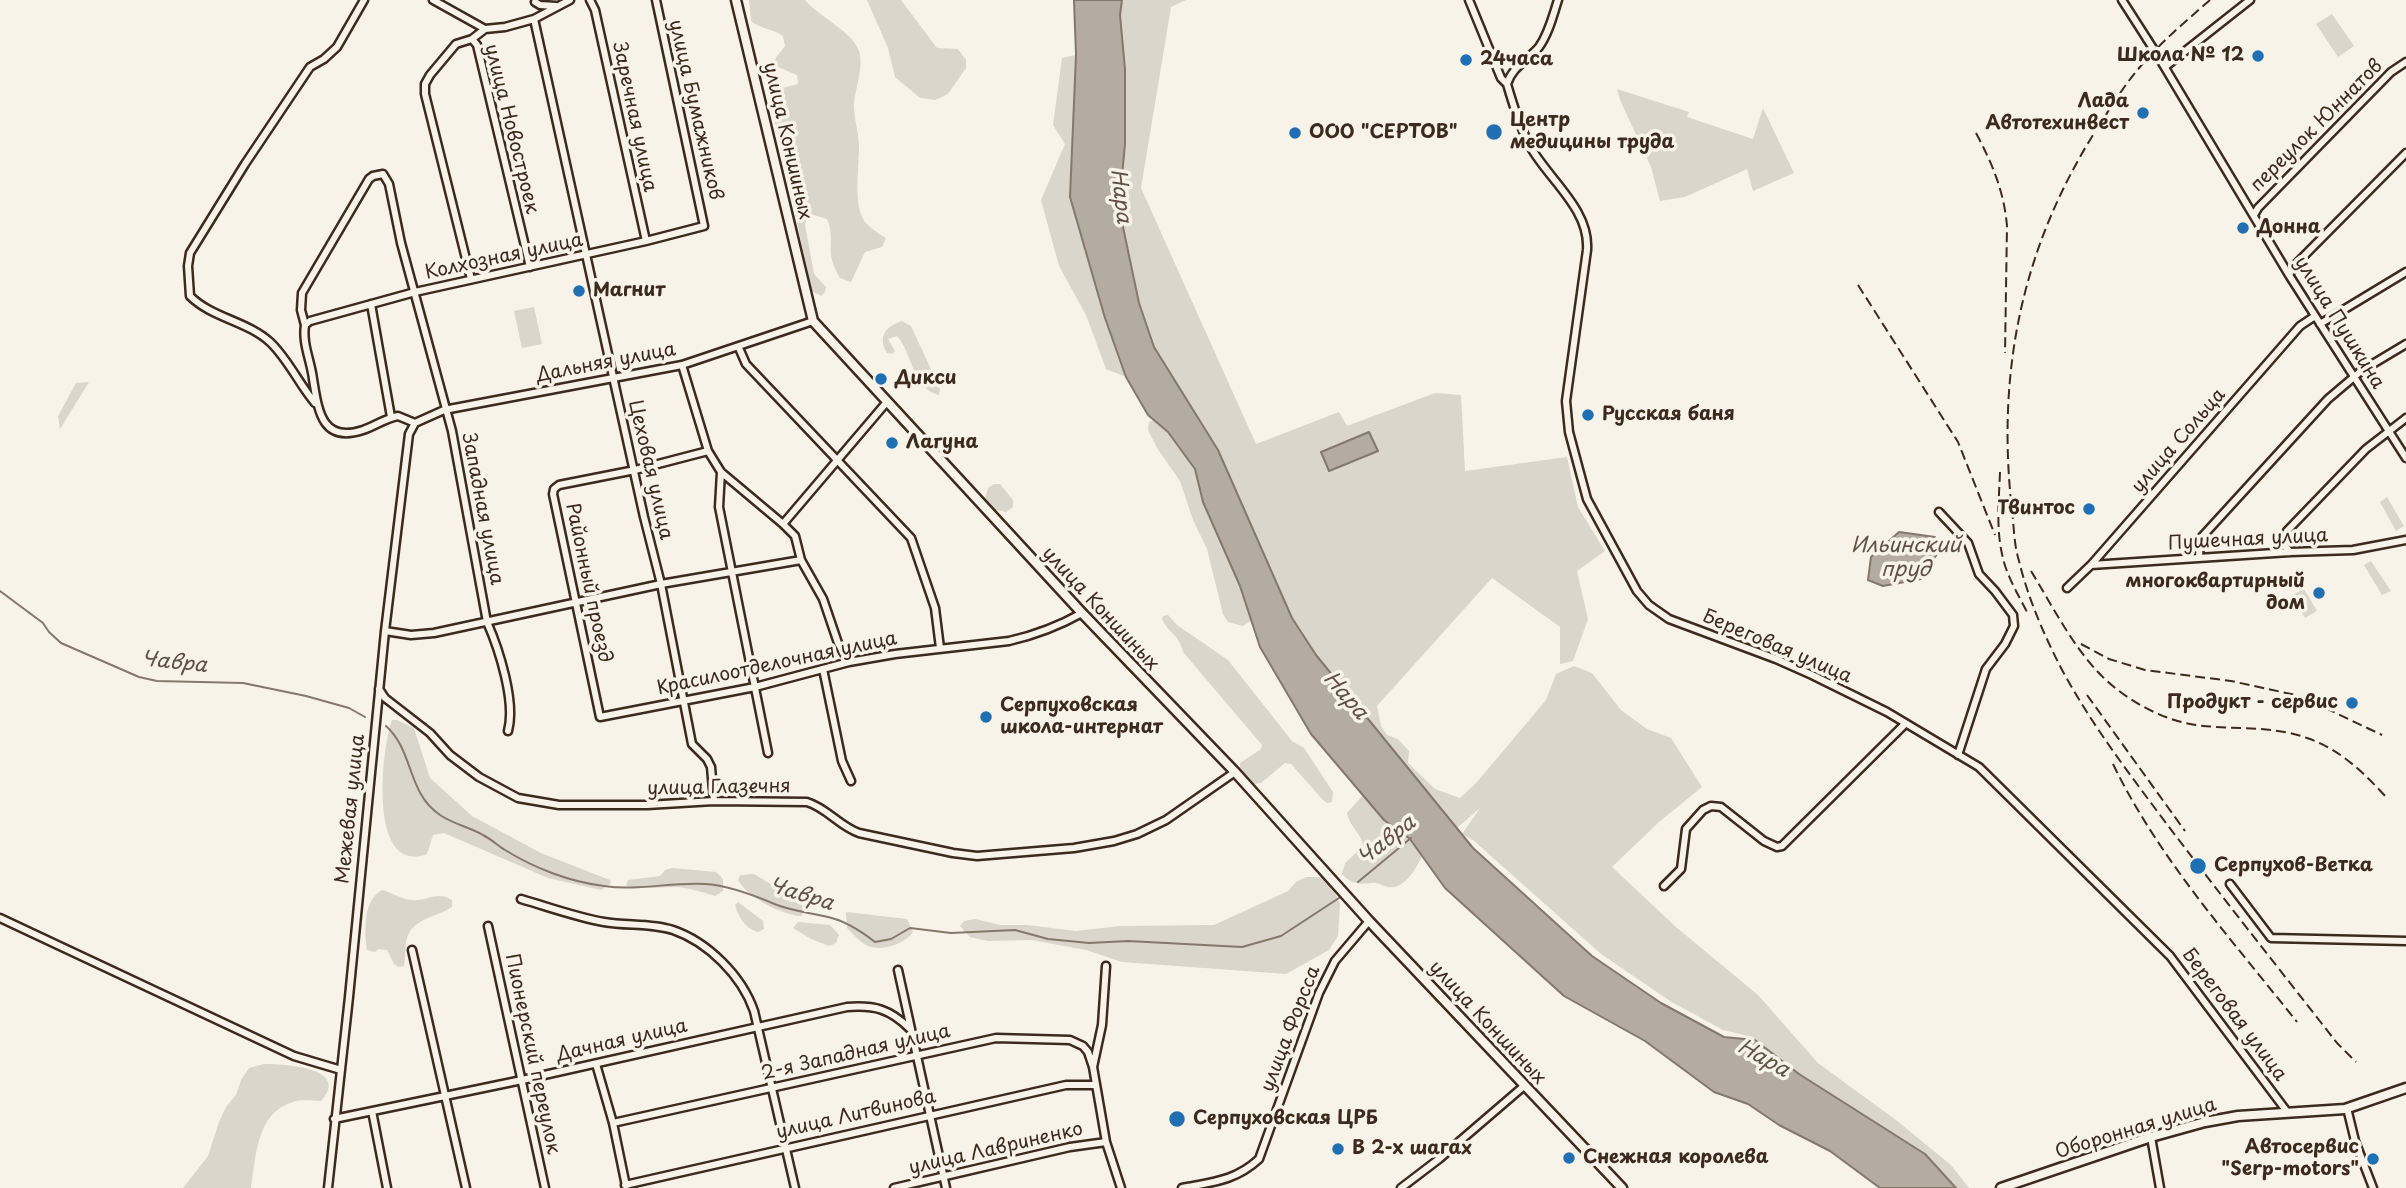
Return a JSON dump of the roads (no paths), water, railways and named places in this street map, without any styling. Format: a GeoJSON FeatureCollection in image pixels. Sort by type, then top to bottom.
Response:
{"type":"FeatureCollection","features":[{"type":"Feature","properties":{"kind":"main road","name":"улица Коншиных"},"geometry":{"type":"LineString","coordinates":[[736,0],[813,321],[886,403],[1235,772],[1369,920],[1622,1188]]}},
{"type":"Feature","properties":{"kind":"main road","name":"Оборонная улица"},"geometry":{"type":"LineString","coordinates":[[2001,1188],[2151,1137],[2205,1122],[2238,1116],[2347,1108],[2406,1088]]}},
{"type":"Feature","properties":{"kind":"street"},"geometry":{"type":"LineString","coordinates":[[317,404],[270,341],[198,303],[190,296],[188,266],[190,253],[204,228],[310,67],[324,60],[337,47],[364,0]]}},
{"type":"Feature","properties":{"kind":"street","name":"улица Новостроек"},"geometry":{"type":"LineString","coordinates":[[433,0],[485,29]]}},
{"type":"Feature","properties":{"kind":"street"},"geometry":{"type":"LineString","coordinates":[[471,279],[425,94],[425,84],[453,47],[472,39],[485,29],[505,27],[536,17],[570,0]]}},
{"type":"Feature","properties":{"kind":"street","name":"Заречная улица"},"geometry":{"type":"LineString","coordinates":[[590,0],[595,10],[646,242]]}},
{"type":"Feature","properties":{"kind":"street","name":"улица Бумажников"},"geometry":{"type":"LineString","coordinates":[[656,0],[704,226]]}},
{"type":"Feature","properties":{"kind":"street","name":"Береговая улица"},"geometry":{"type":"LineString","coordinates":[[1469,0],[1501,78],[1507,84],[1531,149],[1581,218],[1587,231],[1587,250],[1566,417],[1587,499],[1637,591],[1649,605],[1669,619],[1784,663],[1887,712],[1979,767],[2170,956],[2288,1113]]}},
{"type":"Feature","properties":{"kind":"street"},"geometry":{"type":"LineString","coordinates":[[1507,84],[1509,77],[1542,41],[1558,0]]}},
{"type":"Feature","properties":{"kind":"street","name":"улица Пушкина"},"geometry":{"type":"LineString","coordinates":[[2122,0],[2289,275],[2406,458]]}},
{"type":"Feature","properties":{"kind":"street"},"geometry":{"type":"LineString","coordinates":[[2163,64],[2250,0]]}},
{"type":"Feature","properties":{"kind":"street"},"geometry":{"type":"LineString","coordinates":[[534,1],[540,5],[559,6]]}},
{"type":"Feature","properties":{"kind":"street","name":"Цеховая улица"},"geometry":{"type":"LineString","coordinates":[[534,1],[613,378],[661,584],[692,744],[707,759],[710,766],[714,801]]}},
{"type":"Feature","properties":{"kind":"street","name":"улица Новостроек"},"geometry":{"type":"LineString","coordinates":[[472,39],[477,45],[530,267]]}},
{"type":"Feature","properties":{"kind":"street","name":"переулок Юннатов"},"geometry":{"type":"LineString","coordinates":[[2254,215],[2391,72],[2406,62]]}},
{"type":"Feature","properties":{"kind":"street"},"geometry":{"type":"LineString","coordinates":[[2289,275],[2294,266],[2406,153]]}},
{"type":"Feature","properties":{"kind":"street","name":"Западная улица"},"geometry":{"type":"LineString","coordinates":[[308,323],[301,310],[302,293],[373,176],[383,174],[388,184],[444,410],[452,431],[487,622],[497,649],[507,693],[510,715],[508,731]]}},
{"type":"Feature","properties":{"kind":"street","name":"Колхозная улица"},"geometry":{"type":"LineString","coordinates":[[308,323],[415,292],[646,242],[704,226]]}},
{"type":"Feature","properties":{"kind":"street"},"geometry":{"type":"LineString","coordinates":[[2320,324],[2406,272]]}},
{"type":"Feature","properties":{"kind":"street"},"geometry":{"type":"LineString","coordinates":[[371,304],[391,417]]}},
{"type":"Feature","properties":{"kind":"street","name":"улица Сольца"},"geometry":{"type":"LineString","coordinates":[[2067,588],[2091,565],[2300,326],[2315,316]]}},
{"type":"Feature","properties":{"kind":"street","name":"Дальняя улица"},"geometry":{"type":"LineString","coordinates":[[415,423],[444,410],[682,365],[813,321]]}},
{"type":"Feature","properties":{"kind":"street"},"geometry":{"type":"LineString","coordinates":[[308,323],[305,341],[317,404],[325,425],[332,431],[360,431],[391,417],[406,417],[415,423]]}},
{"type":"Feature","properties":{"kind":"street"},"geometry":{"type":"LineString","coordinates":[[2199,557],[2200,540],[2328,399],[2361,371],[2406,344]]}},
{"type":"Feature","properties":{"kind":"street"},"geometry":{"type":"LineString","coordinates":[[739,348],[746,364],[911,538],[935,608],[940,648]]}},
{"type":"Feature","properties":{"kind":"street"},"geometry":{"type":"LineString","coordinates":[[682,365],[708,451],[720,472],[795,536],[801,560],[823,599],[838,643],[849,662]]}},
{"type":"Feature","properties":{"kind":"street"},"geometry":{"type":"LineString","coordinates":[[783,524],[886,403]]}},
{"type":"Feature","properties":{"kind":"street"},"geometry":{"type":"LineString","coordinates":[[2290,552],[2283,544],[2287,531],[2366,449],[2406,418]]}},
{"type":"Feature","properties":{"kind":"street","name":"Межевая улица"},"geometry":{"type":"LineString","coordinates":[[328,1188],[384,631],[409,434],[415,423]]}},
{"type":"Feature","properties":{"kind":"street","name":"Районный проезд"},"geometry":{"type":"LineString","coordinates":[[600,717],[554,489],[559,485],[635,470],[708,451]]}},
{"type":"Feature","properties":{"kind":"street"},"geometry":{"type":"LineString","coordinates":[[720,472],[719,507],[768,753]]}},
{"type":"Feature","properties":{"kind":"street"},"geometry":{"type":"LineString","coordinates":[[1939,512],[1968,543],[1979,574],[1996,591],[2013,615],[2014,626],[2005,644],[1986,669],[1958,755]]}},
{"type":"Feature","properties":{"kind":"street","name":"Пушечная улица"},"geometry":{"type":"LineString","coordinates":[[2091,565],[2353,550],[2406,540]]}},
{"type":"Feature","properties":{"kind":"street"},"geometry":{"type":"LineString","coordinates":[[384,631],[423,635],[661,584],[801,560]]}},
{"type":"Feature","properties":{"kind":"street","name":"Красилоотделочная улица"},"geometry":{"type":"LineString","coordinates":[[600,717],[755,687],[849,662],[940,648],[1009,642],[1064,623],[1082,613]]}},
{"type":"Feature","properties":{"kind":"street"},"geometry":{"type":"LineString","coordinates":[[823,669],[842,761],[851,781]]}},
{"type":"Feature","properties":{"kind":"street","name":"улица Глазечня"},"geometry":{"type":"LineString","coordinates":[[379,690],[479,778],[518,798],[559,805],[647,805],[714,801],[807,802],[818,806],[847,829],[859,833],[977,856],[1074,848],[1125,838],[1166,820],[1235,772]]}},
{"type":"Feature","properties":{"kind":"street"},"geometry":{"type":"LineString","coordinates":[[1664,886],[1681,869],[1686,829],[1703,810],[1711,806],[1721,807],[1764,841],[1777,848],[1782,846],[1905,724]]}},
{"type":"Feature","properties":{"kind":"street"},"geometry":{"type":"LineString","coordinates":[[2230,884],[2271,938],[2406,941]]}},
{"type":"Feature","properties":{"kind":"street"},"geometry":{"type":"LineString","coordinates":[[521,899],[602,921],[672,930],[703,945],[732,974],[749,996],[759,1027],[795,1188]]}},
{"type":"Feature","properties":{"kind":"street"},"geometry":{"type":"LineString","coordinates":[[0,918],[294,1056],[341,1070]]}},
{"type":"Feature","properties":{"kind":"street","name":"улица Форсса"},"geometry":{"type":"LineString","coordinates":[[1182,1188],[1229,1179],[1250,1168],[1259,1159],[1319,993],[1335,961],[1369,920]]}},
{"type":"Feature","properties":{"kind":"street","name":"Пионерский переулок"},"geometry":{"type":"LineString","coordinates":[[488,926],[545,1188]]}},
{"type":"Feature","properties":{"kind":"street"},"geometry":{"type":"LineString","coordinates":[[412,950],[466,1188]]}},
{"type":"Feature","properties":{"kind":"street"},"geometry":{"type":"LineString","coordinates":[[1105,967],[1102,1025],[1093,1067],[1106,1142],[1121,1188]]}},
{"type":"Feature","properties":{"kind":"street"},"geometry":{"type":"LineString","coordinates":[[898,970],[946,1188]]}},
{"type":"Feature","properties":{"kind":"street","name":"Дачная улица"},"geometry":{"type":"LineString","coordinates":[[334,1119],[848,1007],[880,1007],[896,1015],[910,1029]]}},
{"type":"Feature","properties":{"kind":"street","name":"2-я Западная улица"},"geometry":{"type":"LineString","coordinates":[[613,1123],[996,1038],[1061,1039],[1083,1046],[1093,1067]]}},
{"type":"Feature","properties":{"kind":"street"},"geometry":{"type":"LineString","coordinates":[[596,1064],[613,1123],[626,1186]]}},
{"type":"Feature","properties":{"kind":"street","name":"улица Литвинова"},"geometry":{"type":"LineString","coordinates":[[626,1186],[1066,1085],[1095,1085]]}},
{"type":"Feature","properties":{"kind":"street"},"geometry":{"type":"LineString","coordinates":[[1401,1188],[1524,1086]]}},
{"type":"Feature","properties":{"kind":"street"},"geometry":{"type":"LineString","coordinates":[[2347,1108],[2355,1141],[2373,1188]]}},
{"type":"Feature","properties":{"kind":"street"},"geometry":{"type":"LineString","coordinates":[[372,1111],[387,1188]]}},
{"type":"Feature","properties":{"kind":"street"},"geometry":{"type":"LineString","coordinates":[[2151,1137],[2160,1188]]}},
{"type":"Feature","properties":{"kind":"street","name":"улица Лавриненко"},"geometry":{"type":"LineString","coordinates":[[894,1188],[1070,1147],[1106,1142]]}},
{"type":"Feature","properties":{"kind":"water","name":"Нара"},"geometry":{"type":"Polygon","coordinates":[[[1074,0],[1122,0],[1120,15],[1125,69],[1125,144],[1119,208],[1139,303],[1154,347],[1218,450],[1292,618],[1316,655],[1473,848],[1592,956],[1661,1003],[1724,1037],[1755,1040],[1799,1074],[1925,1154],[1956,1188],[1880,1188],[1830,1151],[1779,1125],[1748,1104],[1714,1092],[1645,1041],[1564,996],[1445,888],[1410,839],[1384,820],[1311,734],[1260,647],[1240,586],[1203,502],[1195,469],[1168,432],[1148,415],[1126,377],[1105,318],[1070,197],[1076,55],[1074,0]]]}},
{"type":"Feature","properties":{"kind":"water"},"geometry":{"type":"Polygon","coordinates":[[[1369,432],[1378,451],[1329,471],[1321,452],[1369,432]]]}},
{"type":"Feature","properties":{"kind":"water","name":"Ильинский пруд"},"geometry":{"type":"Polygon","coordinates":[[[1899,532],[1935,537],[1937,554],[1921,579],[1883,586],[1868,580],[1871,557],[1899,532]]]}},
{"type":"Feature","properties":{"kind":"waterway","name":"Чавра"},"geometry":{"type":"LineString","coordinates":[[0,591],[43,623],[61,643],[139,677],[157,681],[243,683],[306,696],[349,708],[365,717]]}},
{"type":"Feature","properties":{"kind":"waterway","name":"Чавра"},"geometry":{"type":"LineString","coordinates":[[386,726],[402,747],[416,784],[429,806],[445,818],[483,835],[516,857],[540,868],[565,878],[617,887],[692,884],[723,886],[783,907],[841,921],[875,942],[891,939],[910,928],[951,933],[1015,930],[1048,939],[1089,943],[1128,941],[1242,947],[1281,936],[1339,898]]}},
{"type":"Feature","properties":{"kind":"waterway","name":"Чавра"},"geometry":{"type":"LineString","coordinates":[[1358,882],[1411,838]]}},
{"type":"Feature","properties":{"kind":"railway"},"geometry":{"type":"LineString","coordinates":[[2210,0],[2156,49],[2120,93],[2075,165],[2053,210],[2036,256],[2022,303],[2008,400],[2008,450],[2016,546],[2027,589],[2043,629],[2061,668],[2097,728],[2208,878],[2337,1043],[2356,1062]]}},
{"type":"Feature","properties":{"kind":"railway"},"geometry":{"type":"LineString","coordinates":[[1976,133],[1996,178],[2007,226],[2005,353]]}},
{"type":"Feature","properties":{"kind":"railway"},"geometry":{"type":"LineString","coordinates":[[1858,285],[1958,442],[1995,535]]}},
{"type":"Feature","properties":{"kind":"railway"},"geometry":{"type":"LineString","coordinates":[[2000,472],[2000,544],[2009,577],[2028,614]]}},
{"type":"Feature","properties":{"kind":"railway"},"geometry":{"type":"LineString","coordinates":[[2031,571],[2078,648],[2101,675],[2132,700],[2163,716],[2185,723],[2280,731],[2307,738],[2341,755],[2387,798]]}},
{"type":"Feature","properties":{"kind":"railway"},"geometry":{"type":"LineString","coordinates":[[2081,644],[2109,659],[2145,670],[2231,681],[2300,696],[2382,735]]}},
{"type":"Feature","properties":{"kind":"railway"},"geometry":{"type":"LineString","coordinates":[[2087,695],[2185,831]]}},
{"type":"Feature","properties":{"kind":"railway"},"geometry":{"type":"LineString","coordinates":[[2113,764],[2131,799],[2174,866],[2297,1022]]}},
{"type":"Feature","properties":{"kind":"place","name":"Школа № 12"},"geometry":{"type":"Point","coordinates":[2258,56]}},
{"type":"Feature","properties":{"kind":"place","name":"24часа"},"geometry":{"type":"Point","coordinates":[1466,60]}},
{"type":"Feature","properties":{"kind":"place","name":"Лада Автотехинвест"},"geometry":{"type":"Point","coordinates":[2143,113]}},
{"type":"Feature","properties":{"kind":"place","name":"Центр медицины труда"},"geometry":{"type":"Point","coordinates":[1494,132]}},
{"type":"Feature","properties":{"kind":"place","name":"ООО \"СЕРТОВ\""},"geometry":{"type":"Point","coordinates":[1295,133]}},
{"type":"Feature","properties":{"kind":"place","name":"Донна"},"geometry":{"type":"Point","coordinates":[2243,228]}},
{"type":"Feature","properties":{"kind":"place","name":"Магнит"},"geometry":{"type":"Point","coordinates":[579,291]}},
{"type":"Feature","properties":{"kind":"place","name":"Дикси"},"geometry":{"type":"Point","coordinates":[881,379]}},
{"type":"Feature","properties":{"kind":"place","name":"Русская баня"},"geometry":{"type":"Point","coordinates":[1588,415]}},
{"type":"Feature","properties":{"kind":"place","name":"Лагуна"},"geometry":{"type":"Point","coordinates":[892,443]}},
{"type":"Feature","properties":{"kind":"place","name":"Твинтос"},"geometry":{"type":"Point","coordinates":[2089,509]}},
{"type":"Feature","properties":{"kind":"place","name":"многоквартирный дом"},"geometry":{"type":"Point","coordinates":[2319,593]}},
{"type":"Feature","properties":{"kind":"place","name":"Продукт - сервис"},"geometry":{"type":"Point","coordinates":[2352,703]}},
{"type":"Feature","properties":{"kind":"place","name":"Серпуховская школа-интернат"},"geometry":{"type":"Point","coordinates":[986,717]}},
{"type":"Feature","properties":{"kind":"place","name":"Серпухов-Ветка"},"geometry":{"type":"Point","coordinates":[2198,866]}},
{"type":"Feature","properties":{"kind":"place","name":"Серпуховская ЦРБ"},"geometry":{"type":"Point","coordinates":[1177,1119]}},
{"type":"Feature","properties":{"kind":"place","name":"В 2-х шагах"},"geometry":{"type":"Point","coordinates":[1338,1149]}},
{"type":"Feature","properties":{"kind":"place","name":"Снежная королева"},"geometry":{"type":"Point","coordinates":[1569,1158]}},
{"type":"Feature","properties":{"kind":"place","name":"Автосервис \"Serp-motors\""},"geometry":{"type":"Point","coordinates":[2373,1159]}}]}
